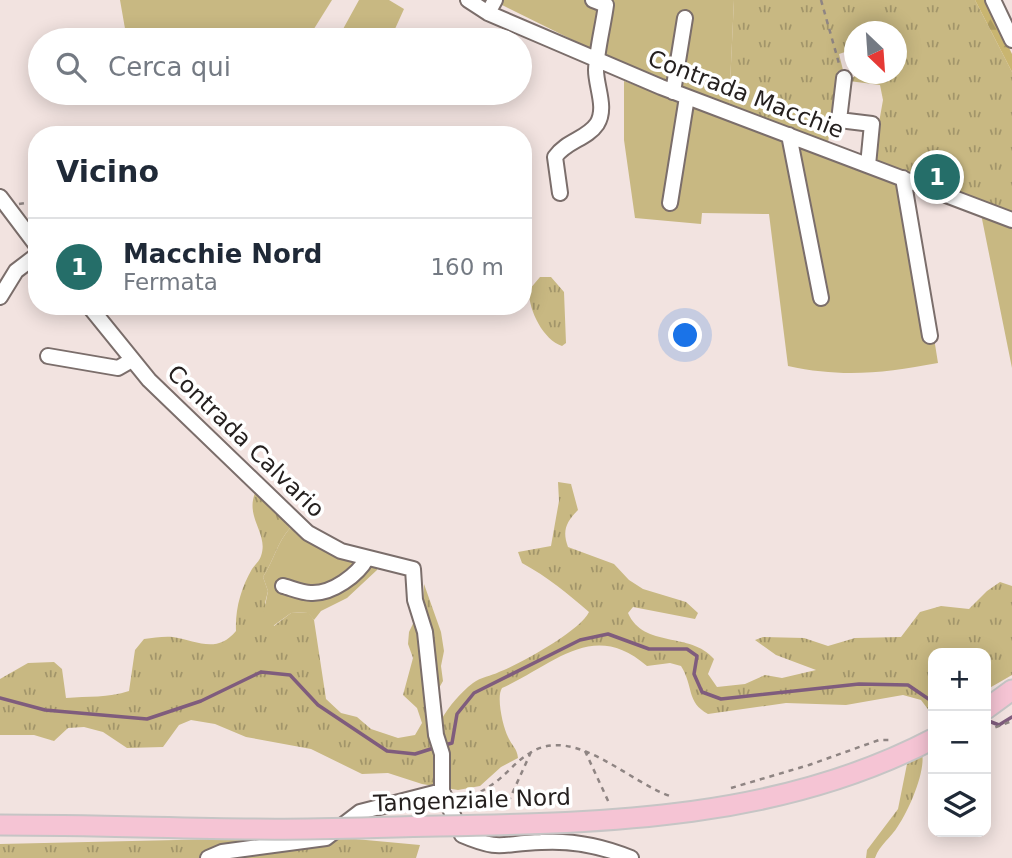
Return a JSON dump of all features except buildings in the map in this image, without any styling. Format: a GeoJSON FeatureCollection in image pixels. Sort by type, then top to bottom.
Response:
{"type":"FeatureCollection","features":[{"type":"Feature","properties":{"kind":"main road"},"geometry":{"type":"LineString","coordinates":[[991,705],[1012,690]]}},
{"type":"Feature","properties":{"kind":"main road"},"geometry":{"type":"LineString","coordinates":[[991,706],[1012,698]]}},
{"type":"Feature","properties":{"kind":"main road","name":"Tangenziale Nord"},"geometry":{"type":"LineString","coordinates":[[0,825],[257,830],[549,824],[688,814],[812,788],[865,771],[928,741]]}},
{"type":"Feature","properties":{"kind":"street","name":"Contrada Macchie"},"geometry":{"type":"LineString","coordinates":[[468,0],[491,6],[598,61],[680,95],[1012,220]]}},
{"type":"Feature","properties":{"kind":"street"},"geometry":{"type":"LineString","coordinates":[[560,193],[555,157],[565,145],[590,131],[598,123],[601,112],[598,61],[606,5],[593,0]]}},
{"type":"Feature","properties":{"kind":"street"},"geometry":{"type":"LineString","coordinates":[[993,0],[1012,40]]}},
{"type":"Feature","properties":{"kind":"street"},"geometry":{"type":"LineString","coordinates":[[670,203],[685,18]]}},
{"type":"Feature","properties":{"kind":"street"},"geometry":{"type":"LineString","coordinates":[[844,78],[839,120],[872,124],[868,165]]}},
{"type":"Feature","properties":{"kind":"street"},"geometry":{"type":"LineString","coordinates":[[789,135],[821,298]]}},
{"type":"Feature","properties":{"kind":"street"},"geometry":{"type":"LineString","coordinates":[[903,178],[930,336]]}},
{"type":"Feature","properties":{"kind":"street"},"geometry":{"type":"LineString","coordinates":[[0,197],[28,234]]}},
{"type":"Feature","properties":{"kind":"street"},"geometry":{"type":"LineString","coordinates":[[0,297],[16,271],[28,262]]}},
{"type":"Feature","properties":{"kind":"street","name":"Contrada Calvario"},"geometry":{"type":"LineString","coordinates":[[96,315],[149,380],[308,533],[341,551],[413,569],[415,600],[425,632],[436,735],[442,754],[442,791],[462,835],[501,848],[540,842],[573,842],[595,845],[631,858]]}},
{"type":"Feature","properties":{"kind":"street"},"geometry":{"type":"LineString","coordinates":[[48,356],[118,368],[132,360]]}},
{"type":"Feature","properties":{"kind":"street"},"geometry":{"type":"LineString","coordinates":[[283,586],[312,593],[329,589],[360,569],[367,558]]}},
{"type":"Feature","properties":{"kind":"street"},"geometry":{"type":"LineString","coordinates":[[208,858],[222,852],[326,838],[360,812],[442,791]]}},
{"type":"Feature","properties":{"kind":"path"},"geometry":{"type":"LineString","coordinates":[[821,0],[844,78]]}},
{"type":"Feature","properties":{"kind":"path"},"geometry":{"type":"LineString","coordinates":[[991,729],[1012,721]]}},
{"type":"Feature","properties":{"kind":"path"},"geometry":{"type":"LineString","coordinates":[[729,789],[879,740],[903,739]]}},
{"type":"Feature","properties":{"kind":"path"},"geometry":{"type":"LineString","coordinates":[[531,752],[507,805],[472,802],[470,799],[495,783],[531,752],[559,744],[585,751],[652,791],[684,796]]}},
{"type":"Feature","properties":{"kind":"path"},"geometry":{"type":"LineString","coordinates":[[585,751],[612,814]]}},
{"type":"Feature","properties":{"kind":"green space"},"geometry":{"type":"Polygon","coordinates":[[[120,0],[332,0],[314,28],[125,28],[120,0]]]}},
{"type":"Feature","properties":{"kind":"green space"},"geometry":{"type":"Polygon","coordinates":[[[359,0],[389,0],[404,9],[395,28],[344,28],[359,0]]]}},
{"type":"Feature","properties":{"kind":"green space"},"geometry":{"type":"Polygon","coordinates":[[[492,0],[734,0],[729,106],[589,48],[492,0]]]}},
{"type":"Feature","properties":{"kind":"green space"},"geometry":{"type":"Polygon","coordinates":[[[734,0],[975,0],[1012,72],[1012,214],[872,162],[883,100],[880,85],[872,84],[907,84],[907,21],[844,21],[844,52],[839,54],[843,70],[838,71],[828,143],[729,106],[734,0]]]}},
{"type":"Feature","properties":{"kind":"green space"},"geometry":{"type":"Polygon","coordinates":[[[975,0],[986,0],[1012,54],[1012,72],[975,0]]]}},
{"type":"Feature","properties":{"kind":"green space"},"geometry":{"type":"Polygon","coordinates":[[[624,81],[910,188],[938,363],[863,373],[827,372],[788,366],[769,214],[702,213],[701,224],[635,218],[624,140],[624,81]]]}},
{"type":"Feature","properties":{"kind":"green space"},"geometry":{"type":"Polygon","coordinates":[[[981,214],[1012,227],[1012,368],[981,214]]]}},
{"type":"Feature","properties":{"kind":"green space"},"geometry":{"type":"Polygon","coordinates":[[[540,277],[551,277],[564,292],[566,343],[562,346],[555,343],[538,323],[532,309],[532,286],[540,277]]]}},
{"type":"Feature","properties":{"kind":"green space"},"geometry":{"type":"Polygon","coordinates":[[[558,482],[571,484],[578,510],[566,527],[568,547],[614,564],[629,580],[643,589],[686,602],[698,613],[695,619],[633,607],[628,613],[635,624],[645,631],[704,650],[714,659],[708,674],[717,687],[745,684],[765,675],[782,678],[816,670],[776,655],[755,640],[763,637],[804,638],[828,646],[855,638],[901,637],[920,612],[941,606],[969,609],[1000,582],[1012,586],[1012,675],[991,687],[991,648],[928,648],[928,709],[921,700],[903,695],[846,705],[786,703],[708,714],[693,699],[681,666],[670,663],[647,666],[627,652],[609,646],[591,646],[557,658],[502,688],[502,719],[518,758],[501,767],[480,786],[458,790],[422,784],[388,773],[362,774],[311,749],[246,737],[215,724],[191,720],[179,725],[163,747],[127,748],[103,732],[84,727],[68,728],[54,741],[34,735],[0,735],[0,679],[28,663],[54,662],[62,669],[66,698],[106,696],[129,691],[135,650],[144,639],[173,637],[214,644],[229,638],[236,631],[242,591],[263,548],[253,510],[255,493],[266,500],[290,528],[263,577],[268,591],[265,603],[274,626],[291,613],[308,612],[314,620],[326,699],[341,713],[357,717],[371,729],[398,738],[415,735],[422,723],[417,708],[403,695],[413,658],[408,644],[409,632],[423,603],[424,584],[441,632],[444,651],[441,666],[443,681],[427,709],[441,720],[473,683],[534,655],[574,628],[589,612],[549,580],[522,563],[518,552],[551,546],[559,501],[558,482]]]}},
{"type":"Feature","properties":{"kind":"green space"},"geometry":{"type":"Polygon","coordinates":[[[290,528],[312,543],[376,563],[377,570],[347,598],[321,611],[314,620],[307,612],[291,613],[273,626],[263,616],[268,591],[263,577],[290,528]]]}},
{"type":"Feature","properties":{"kind":"green space"},"geometry":{"type":"Polygon","coordinates":[[[922,753],[919,780],[902,819],[875,858],[866,858],[867,850],[898,809],[908,759],[922,753]]]}},
{"type":"Feature","properties":{"kind":"green space"},"geometry":{"type":"Polygon","coordinates":[[[355,839],[420,845],[416,858],[0,858],[0,844],[355,839]]]}},
{"type":"Feature","properties":{"kind":"waterway"},"geometry":{"type":"LineString","coordinates":[[445,745],[452,743],[457,714],[474,693],[580,640],[608,634],[649,649],[687,649],[697,656],[694,674],[702,692],[721,699],[859,684],[908,685],[928,699]]}},
{"type":"Feature","properties":{"kind":"waterway"},"geometry":{"type":"LineString","coordinates":[[0,698],[45,710],[147,719],[201,701],[261,672],[290,675],[318,705],[387,751],[415,754],[437,747]]}},
{"type":"Feature","properties":{"kind":"waterway"},"geometry":{"type":"LineString","coordinates":[[991,722],[999,725],[1012,717]]}},
{"type":"Feature","properties":{"kind":"place","name":"Macchie Nord"},"geometry":{"type":"Point","coordinates":[937,177]}}]}
